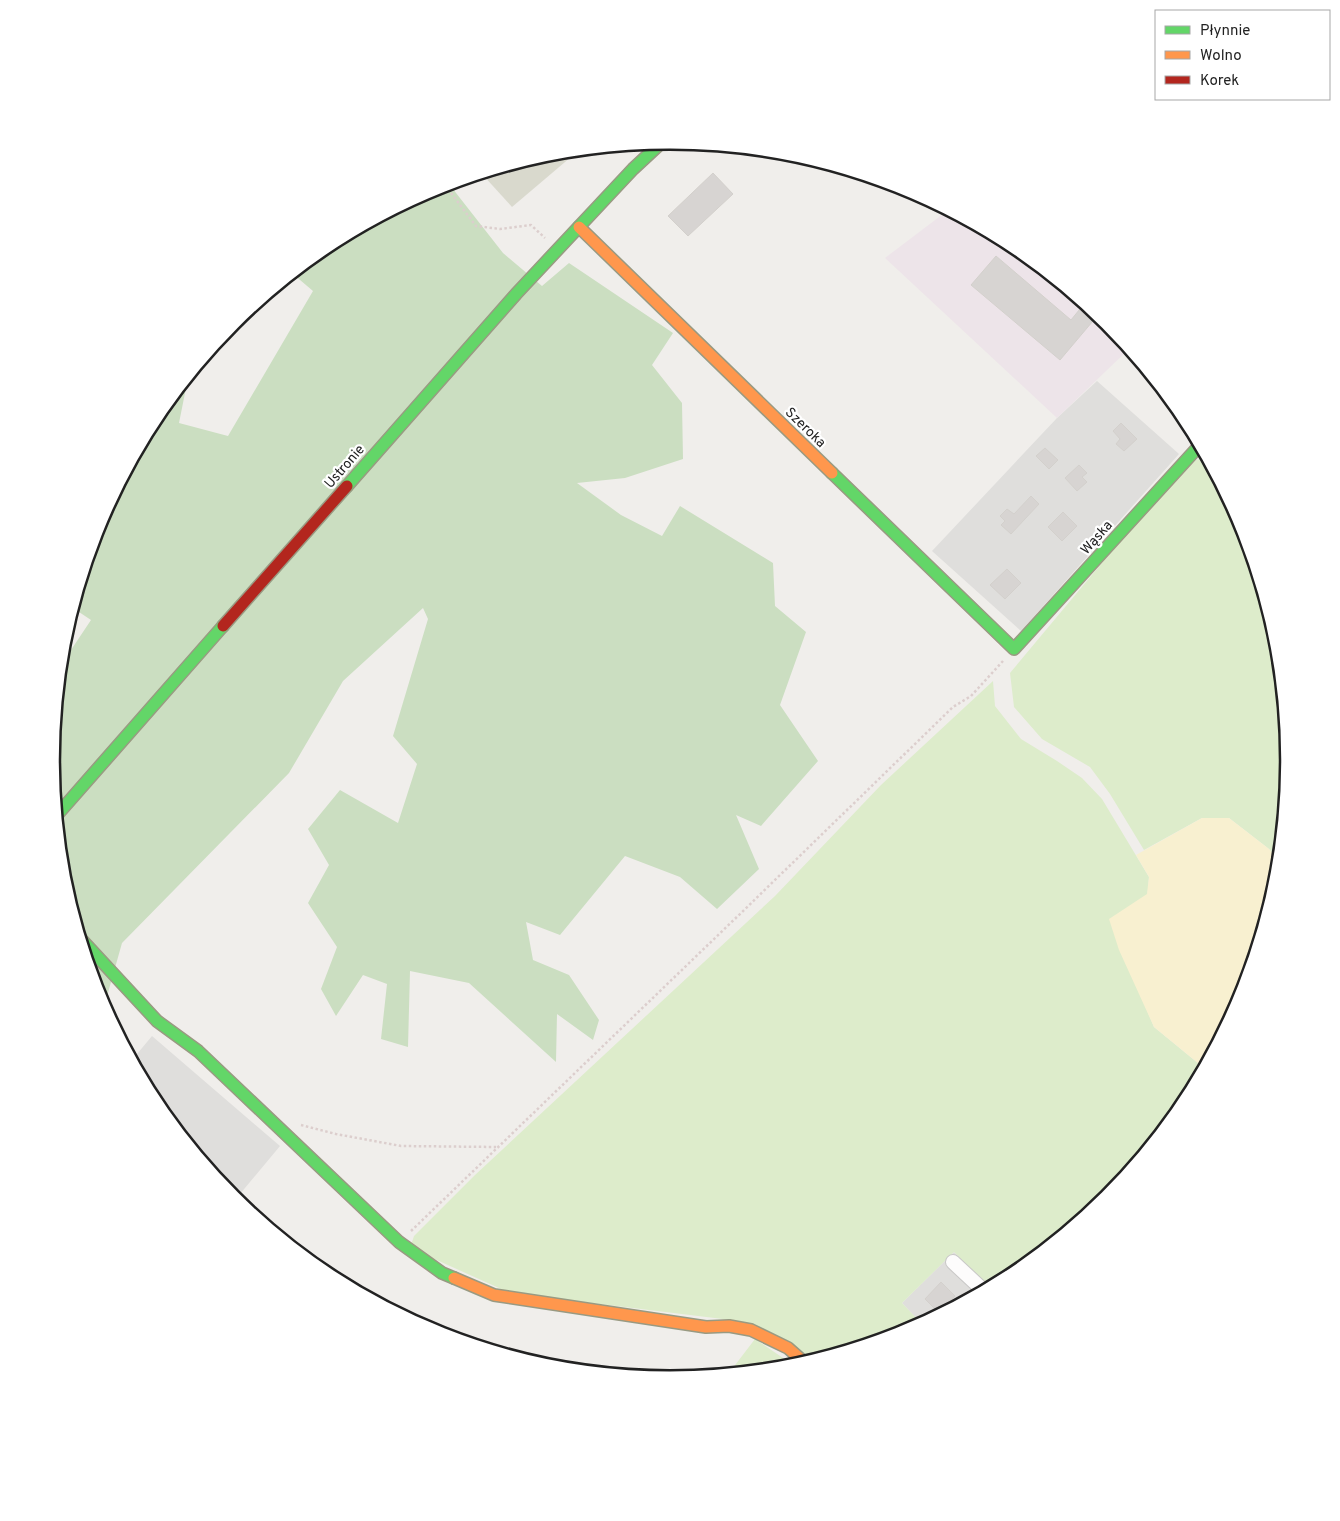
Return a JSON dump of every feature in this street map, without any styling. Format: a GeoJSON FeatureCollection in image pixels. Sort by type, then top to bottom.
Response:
{"type":"FeatureCollection","features":[{"type":"Feature","properties":{"kind":"street","name":"Ustronie"},"geometry":{"type":"LineString","coordinates":[[62,808],[510,301],[633,169],[653,151]]}},
{"type":"Feature","properties":{"kind":"street","name":"Szeroka"},"geometry":{"type":"LineString","coordinates":[[579,227],[1014,649]]}},
{"type":"Feature","properties":{"kind":"street","name":"Wąska"},"geometry":{"type":"LineString","coordinates":[[1014,649],[1195,451]]}},
{"type":"Feature","properties":{"kind":"street"},"geometry":{"type":"LineString","coordinates":[[90,948],[157,1022],[198,1051],[399,1242],[442,1273],[494,1295],[706,1327],[729,1326],[751,1330],[788,1348],[798,1357]]}},
{"type":"Feature","properties":{"kind":"street"},"geometry":{"type":"LineString","coordinates":[[954,1262],[979,1286]]}},
{"type":"Feature","properties":{"kind":"path"},"geometry":{"type":"LineString","coordinates":[[450,192],[476,226],[500,229],[531,224],[557,250]]}},
{"type":"Feature","properties":{"kind":"path"},"geometry":{"type":"LineString","coordinates":[[399,1242],[953,707],[971,696],[1014,649]]}},
{"type":"Feature","properties":{"kind":"path"},"geometry":{"type":"LineString","coordinates":[[301,1125],[336,1134],[401,1146],[498,1147]]}},
{"type":"Feature","properties":{"kind":"shaded area"},"geometry":{"type":"Polygon","coordinates":[[[568,159],[512,207],[487,179],[512,171],[568,159]]]}},
{"type":"Feature","properties":{"kind":"shaded area"},"geometry":{"type":"Polygon","coordinates":[[[943,214],[1009,253],[1041,277],[1072,302],[1124,353],[1057,418],[885,258],[943,214]]]}},
{"type":"Feature","properties":{"kind":"shaded area"},"geometry":{"type":"Polygon","coordinates":[[[1097,381],[1179,454],[1021,631],[932,551],[1057,418],[1097,381]]]}},
{"type":"Feature","properties":{"kind":"shaded area"},"geometry":{"type":"Polygon","coordinates":[[[152,1036],[280,1146],[241,1193],[211,1163],[186,1132],[136,1055],[152,1036]]]}},
{"type":"Feature","properties":{"kind":"shaded area"},"geometry":{"type":"Polygon","coordinates":[[[954,1252],[985,1283],[940,1308],[916,1318],[902,1303],[954,1252]]]}},
{"type":"Feature","properties":{"kind":"green space"},"geometry":{"type":"Polygon","coordinates":[[[454,191],[503,253],[542,286],[569,263],[673,333],[652,365],[682,403],[683,459],[625,478],[577,483],[621,515],[662,536],[680,506],[773,563],[775,606],[806,632],[780,705],[818,761],[761,826],[736,815],[759,869],[717,909],[680,877],[625,856],[560,935],[526,922],[533,960],[569,975],[599,1020],[593,1040],[557,1014],[556,1062],[469,983],[410,971],[408,1047],[381,1039],[387,984],[363,975],[336,1016],[321,989],[337,947],[308,903],[329,865],[308,829],[340,790],[398,823],[417,764],[393,736],[428,619],[423,608],[343,681],[289,773],[122,943],[107,996],[92,957],[72,880],[65,840],[60,761],[61,721],[70,651],[91,620],[79,612],[92,564],[106,527],[142,455],[186,389],[179,423],[228,436],[313,291],[298,278],[331,253],[400,213],[454,191]]]}},
{"type":"Feature","properties":{"kind":"green space"},"geometry":{"type":"Polygon","coordinates":[[[1200,459],[1234,527],[1248,564],[1268,641],[1279,721],[1280,761],[1279,800],[1273,853],[1229,818],[1202,818],[1144,850],[1110,794],[1090,767],[1042,739],[1014,707],[1010,673],[1132,527],[1196,460],[1200,459]]]}},
{"type":"Feature","properties":{"kind":"green space"},"geometry":{"type":"Polygon","coordinates":[[[993,681],[995,706],[1021,739],[1082,778],[1102,799],[1149,877],[1139,991],[1154,1027],[1199,1064],[1154,1132],[1129,1163],[1101,1192],[1041,1244],[985,1283],[954,1252],[902,1303],[916,1318],[866,1338],[801,1356],[739,1321],[510,1293],[410,1248],[414,1236],[475,1175],[775,896],[881,785],[993,681]]]}},
{"type":"Feature","properties":{"kind":"green space"},"geometry":{"type":"Polygon","coordinates":[[[755,1339],[785,1360],[750,1365],[734,1367],[755,1339]]]}},
{"type":"Feature","properties":{"kind":"sand"},"geometry":{"type":"Polygon","coordinates":[[[1202,818],[1229,818],[1273,853],[1259,918],[1248,957],[1234,994],[1199,1064],[1154,1027],[1119,950],[1109,919],[1147,894],[1149,877],[1136,855],[1202,818]]]}},
{"type":"Feature","properties":{"kind":"building"},"geometry":{"type":"Polygon","coordinates":[[[713,173],[733,194],[688,236],[668,216],[713,173]]]}},
{"type":"Feature","properties":{"kind":"building"},"geometry":{"type":"Polygon","coordinates":[[[996,256],[1071,320],[1080,309],[1093,321],[1060,360],[971,285],[996,256]]]}},
{"type":"Feature","properties":{"kind":"building"},"geometry":{"type":"Polygon","coordinates":[[[1121,423],[1137,439],[1124,451],[1116,444],[1120,439],[1113,431],[1121,423]]]}},
{"type":"Feature","properties":{"kind":"building"},"geometry":{"type":"Polygon","coordinates":[[[1045,448],[1058,460],[1049,469],[1036,456],[1045,448]]]}},
{"type":"Feature","properties":{"kind":"building"},"geometry":{"type":"Polygon","coordinates":[[[1079,465],[1087,473],[1082,477],[1087,482],[1077,491],[1065,478],[1079,465]]]}},
{"type":"Feature","properties":{"kind":"building"},"geometry":{"type":"Polygon","coordinates":[[[1031,496],[1039,504],[1011,534],[1001,525],[1005,521],[1000,516],[1007,509],[1014,514],[1031,496]]]}},
{"type":"Feature","properties":{"kind":"building"},"geometry":{"type":"Polygon","coordinates":[[[1063,512],[1077,526],[1062,541],[1048,527],[1063,512]]]}},
{"type":"Feature","properties":{"kind":"building"},"geometry":{"type":"Polygon","coordinates":[[[1007,569],[1021,583],[1005,599],[990,585],[1007,569]]]}},
{"type":"Feature","properties":{"kind":"building"},"geometry":{"type":"Polygon","coordinates":[[[941,1282],[955,1296],[945,1305],[936,1310],[925,1299],[941,1282]]]}},
{"type":"Feature","properties":{"kind":"traffic: fast"},"geometry":{"type":"LineString","coordinates":[[347,486],[516,294],[633,169],[653,151]]}},
{"type":"Feature","properties":{"kind":"traffic: fast"},"geometry":{"type":"LineString","coordinates":[[832,473],[1014,649],[1195,451]]}},
{"type":"Feature","properties":{"kind":"traffic: fast"},"geometry":{"type":"LineString","coordinates":[[62,809],[223,626]]}},
{"type":"Feature","properties":{"kind":"traffic: fast"},"geometry":{"type":"LineString","coordinates":[[90,948],[157,1021],[198,1051],[399,1242],[442,1273],[454,1278]]}},
{"type":"Feature","properties":{"kind":"traffic: slow"},"geometry":{"type":"LineString","coordinates":[[579,227],[832,473]]}},
{"type":"Feature","properties":{"kind":"traffic: slow"},"geometry":{"type":"LineString","coordinates":[[454,1278],[494,1295],[706,1327],[729,1326],[751,1330],[788,1348],[798,1357]]}},
{"type":"Feature","properties":{"kind":"traffic: jam"},"geometry":{"type":"LineString","coordinates":[[223,626],[347,486]]}}]}
